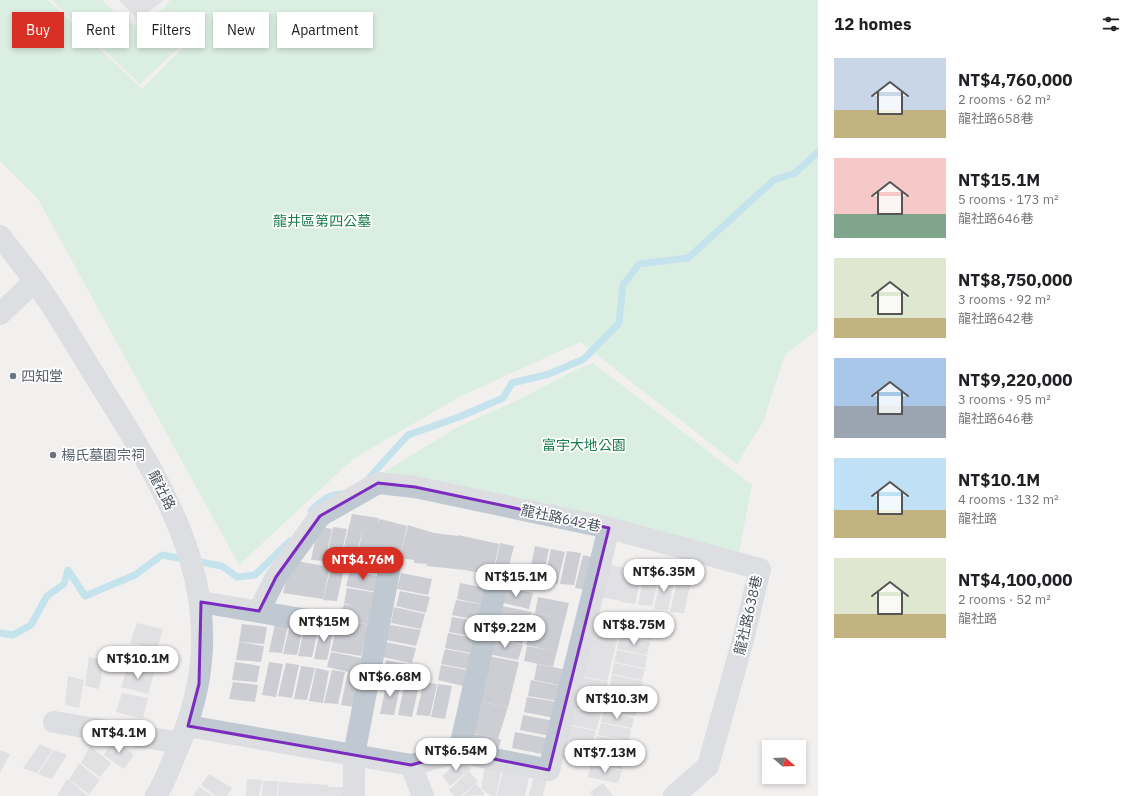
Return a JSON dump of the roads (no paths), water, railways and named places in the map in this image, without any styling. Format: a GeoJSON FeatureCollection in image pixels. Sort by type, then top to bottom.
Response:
{"type":"FeatureCollection","features":[{"type":"Feature","properties":{"kind":"street","name":"龍社路"},"geometry":{"type":"LineString","coordinates":[[0,236],[35,281],[127,427],[157,479],[174,513],[190,555],[201,602],[202,648],[199,684],[184,735],[156,796]]}},
{"type":"Feature","properties":{"kind":"street"},"geometry":{"type":"LineString","coordinates":[[0,314],[35,281]]}},
{"type":"Feature","properties":{"kind":"street","name":"龍社路642巷"},"geometry":{"type":"LineString","coordinates":[[259,611],[276,577],[320,516],[378,483],[415,487],[609,528],[549,770],[459,752]]}},
{"type":"Feature","properties":{"kind":"street","name":"龍社路638巷"},"geometry":{"type":"LineString","coordinates":[[609,528],[760,569],[743,640],[708,766],[674,796]]}},
{"type":"Feature","properties":{"kind":"street"},"geometry":{"type":"LineString","coordinates":[[354,796],[354,755],[391,561]]}},
{"type":"Feature","properties":{"kind":"street"},"geometry":{"type":"LineString","coordinates":[[54,722],[184,735],[354,755],[411,764],[459,752],[497,583]]}},
{"type":"Feature","properties":{"kind":"street"},"geometry":{"type":"LineString","coordinates":[[201,602],[336,625]]}},
{"type":"Feature","properties":{"kind":"street"},"geometry":{"type":"LineString","coordinates":[[411,764],[423,796]]}},
{"type":"Feature","properties":{"kind":"waterway"},"geometry":{"type":"LineString","coordinates":[[368,479],[408,435],[459,417],[503,398],[512,383],[549,374],[584,359],[619,323],[623,285],[639,264],[688,258],[774,180],[795,173],[818,152]]}},
{"type":"Feature","properties":{"kind":"waterway"},"geometry":{"type":"LineString","coordinates":[[311,511],[331,496],[346,494]]}},
{"type":"Feature","properties":{"kind":"waterway"},"geometry":{"type":"LineString","coordinates":[[0,633],[13,635],[31,625],[47,596],[64,584],[68,570],[85,596],[135,575],[162,555],[222,566],[237,577],[255,575],[290,541]]}},
{"type":"Feature","properties":{"kind":"place","name":"四知堂"},"geometry":{"type":"Point","coordinates":[13,376]}},
{"type":"Feature","properties":{"kind":"place","name":"楊氏墓園宗祠"},"geometry":{"type":"Point","coordinates":[53,455]}},
{"type":"Feature","properties":{"kind":"park label","name":"龍井區第四公墓"},"geometry":{"type":"Point","coordinates":[322,221]}},
{"type":"Feature","properties":{"kind":"park label","name":"富宇大地公園"},"geometry":{"type":"Point","coordinates":[584,445]}}]}
